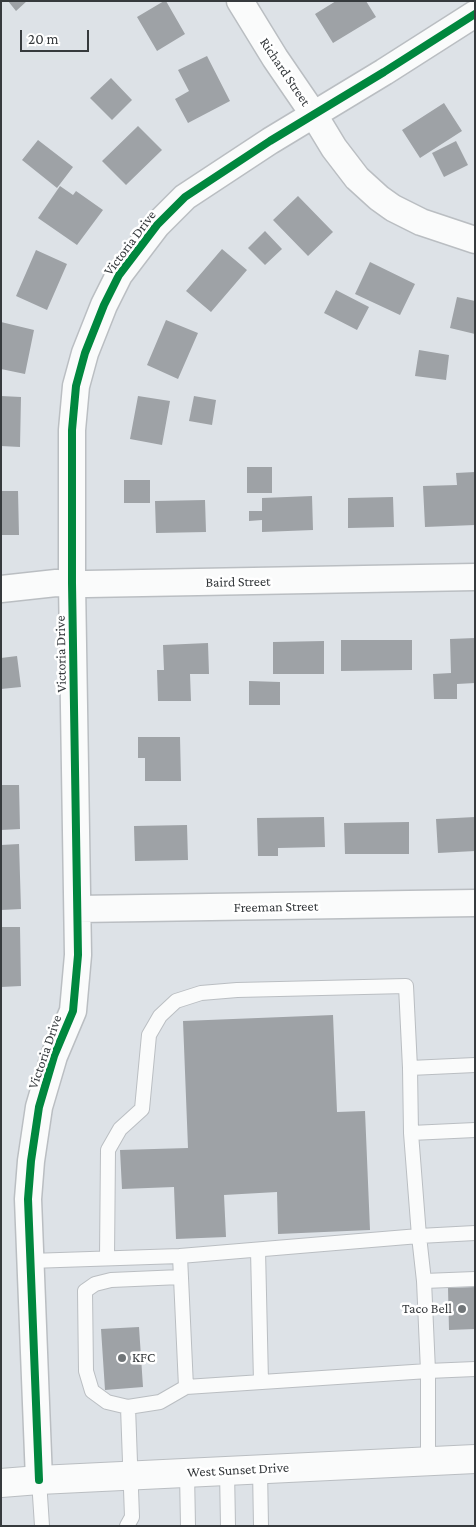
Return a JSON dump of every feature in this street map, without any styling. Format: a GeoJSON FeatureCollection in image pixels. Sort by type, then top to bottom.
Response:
{"type":"FeatureCollection","features":[{"type":"Feature","properties":{"kind":"main road","name":"West Sunset Drive"},"geometry":{"type":"LineString","coordinates":[[1,1483],[475,1459]]}},
{"type":"Feature","properties":{"kind":"street","name":"Richard Street"},"geometry":{"type":"LineString","coordinates":[[240,1],[334,148],[351,170],[379,198],[393,208],[421,222],[475,240]]}},
{"type":"Feature","properties":{"kind":"street","name":"Victoria Drive"},"geometry":{"type":"LineString","coordinates":[[40,1480],[28,1200],[31,1161],[39,1107],[54,1056],[72,1011],[78,955],[72,583],[72,430],[76,386],[85,353],[104,305],[119,275],[157,225],[185,197],[475,14]]}},
{"type":"Feature","properties":{"kind":"street","name":"Baird Street"},"geometry":{"type":"LineString","coordinates":[[1,589],[72,583],[475,578]]}},
{"type":"Feature","properties":{"kind":"street","name":"Freeman Street"},"geometry":{"type":"LineString","coordinates":[[78,910],[475,903]]}},
{"type":"Feature","properties":{"kind":"lane"},"geometry":{"type":"LineString","coordinates":[[107,1258],[108,1150],[120,1129],[142,1109],[149,1035],[160,1016],[176,1001],[201,993],[237,990],[406,986],[411,1133],[424,1281],[428,1371],[428,1462]]}},
{"type":"Feature","properties":{"kind":"lane"},"geometry":{"type":"LineString","coordinates":[[410,1068],[475,1064]]}},
{"type":"Feature","properties":{"kind":"lane"},"geometry":{"type":"LineString","coordinates":[[411,1133],[475,1130]]}},
{"type":"Feature","properties":{"kind":"lane"},"geometry":{"type":"LineString","coordinates":[[30,1261],[180,1256],[475,1233]]}},
{"type":"Feature","properties":{"kind":"lane"},"geometry":{"type":"LineString","coordinates":[[258,1250],[261,1382]]}},
{"type":"Feature","properties":{"kind":"lane"},"geometry":{"type":"LineString","coordinates":[[180,1256],[186,1387]]}},
{"type":"Feature","properties":{"kind":"lane"},"geometry":{"type":"LineString","coordinates":[[181,1277],[111,1280],[95,1284],[85,1291],[86,1371],[92,1391],[107,1402],[128,1407],[160,1402],[186,1387],[475,1369]]}},
{"type":"Feature","properties":{"kind":"lane"},"geometry":{"type":"LineString","coordinates":[[424,1281],[475,1279]]}},
{"type":"Feature","properties":{"kind":"lane"},"geometry":{"type":"LineString","coordinates":[[127,1526],[132,1517],[128,1407]]}},
{"type":"Feature","properties":{"kind":"lane"},"geometry":{"type":"LineString","coordinates":[[260,1469],[261,1526]]}},
{"type":"Feature","properties":{"kind":"lane"},"geometry":{"type":"LineString","coordinates":[[227,1471],[228,1526]]}},
{"type":"Feature","properties":{"kind":"lane"},"geometry":{"type":"LineString","coordinates":[[186,1473],[188,1526]]}},
{"type":"Feature","properties":{"kind":"lane"},"geometry":{"type":"LineString","coordinates":[[40,1480],[42,1526]]}},
{"type":"Feature","properties":{"kind":"building"},"geometry":{"type":"Polygon","coordinates":[[[8,1],[27,1],[16,11],[8,1]]]}},
{"type":"Feature","properties":{"kind":"building"},"geometry":{"type":"Polygon","coordinates":[[[166,1],[185,34],[157,51],[137,17],[166,1]]]}},
{"type":"Feature","properties":{"kind":"building"},"geometry":{"type":"Polygon","coordinates":[[[336,1],[366,1],[376,17],[333,43],[315,14],[336,1]]]}},
{"type":"Feature","properties":{"kind":"building"},"geometry":{"type":"Polygon","coordinates":[[[207,56],[230,101],[188,123],[175,99],[189,91],[178,70],[207,56]]]}},
{"type":"Feature","properties":{"kind":"building"},"geometry":{"type":"Polygon","coordinates":[[[111,78],[132,100],[112,120],[90,98],[111,78]]]}},
{"type":"Feature","properties":{"kind":"building"},"geometry":{"type":"Polygon","coordinates":[[[444,103],[462,131],[420,158],[402,130],[444,103]]]}},
{"type":"Feature","properties":{"kind":"building"},"geometry":{"type":"Polygon","coordinates":[[[138,126],[162,150],[126,185],[102,161],[138,126]]]}},
{"type":"Feature","properties":{"kind":"building"},"geometry":{"type":"Polygon","coordinates":[[[38,140],[73,167],[57,188],[22,160],[38,140]]]}},
{"type":"Feature","properties":{"kind":"building"},"geometry":{"type":"Polygon","coordinates":[[[456,141],[468,165],[444,177],[432,153],[456,141]]]}},
{"type":"Feature","properties":{"kind":"building"},"geometry":{"type":"Polygon","coordinates":[[[60,186],[73,195],[76,191],[103,210],[77,245],[38,218],[60,186]]]}},
{"type":"Feature","properties":{"kind":"building"},"geometry":{"type":"Polygon","coordinates":[[[298,196],[333,232],[308,256],[273,220],[298,196]]]}},
{"type":"Feature","properties":{"kind":"building"},"geometry":{"type":"Polygon","coordinates":[[[265,231],[282,249],[265,265],[248,248],[265,231]]]}},
{"type":"Feature","properties":{"kind":"building"},"geometry":{"type":"Polygon","coordinates":[[[222,249],[247,270],[211,312],[186,291],[222,249]]]}},
{"type":"Feature","properties":{"kind":"building"},"geometry":{"type":"Polygon","coordinates":[[[36,250],[67,264],[47,310],[16,296],[36,250]]]}},
{"type":"Feature","properties":{"kind":"building"},"geometry":{"type":"Polygon","coordinates":[[[370,262],[415,284],[400,315],[355,294],[370,262]]]}},
{"type":"Feature","properties":{"kind":"building"},"geometry":{"type":"Polygon","coordinates":[[[336,290],[369,307],[357,330],[324,313],[336,290]]]}},
{"type":"Feature","properties":{"kind":"building"},"geometry":{"type":"Polygon","coordinates":[[[457,297],[475,301],[475,334],[450,328],[457,297]]]}},
{"type":"Feature","properties":{"kind":"building"},"geometry":{"type":"Polygon","coordinates":[[[166,320],[198,333],[178,379],[147,365],[166,320]]]}},
{"type":"Feature","properties":{"kind":"building"},"geometry":{"type":"Polygon","coordinates":[[[1,322],[34,330],[25,374],[1,369],[1,322]]]}},
{"type":"Feature","properties":{"kind":"building"},"geometry":{"type":"Polygon","coordinates":[[[419,350],[449,355],[446,380],[415,376],[419,350]]]}},
{"type":"Feature","properties":{"kind":"building"},"geometry":{"type":"Polygon","coordinates":[[[1,396],[21,397],[20,447],[1,446],[1,396]]]}},
{"type":"Feature","properties":{"kind":"building"},"geometry":{"type":"Polygon","coordinates":[[[138,396],[170,401],[162,445],[130,439],[138,396]]]}},
{"type":"Feature","properties":{"kind":"building"},"geometry":{"type":"Polygon","coordinates":[[[194,396],[216,400],[212,425],[189,421],[194,396]]]}},
{"type":"Feature","properties":{"kind":"building"},"geometry":{"type":"Polygon","coordinates":[[[247,467],[272,467],[272,493],[247,493],[247,467]]]}},
{"type":"Feature","properties":{"kind":"building"},"geometry":{"type":"Polygon","coordinates":[[[475,472],[475,525],[425,527],[423,486],[457,485],[456,473],[475,472]]]}},
{"type":"Feature","properties":{"kind":"building"},"geometry":{"type":"Polygon","coordinates":[[[124,480],[150,480],[150,503],[124,503],[124,480]]]}},
{"type":"Feature","properties":{"kind":"building"},"geometry":{"type":"Polygon","coordinates":[[[1,491],[18,491],[19,535],[1,535],[1,491]]]}},
{"type":"Feature","properties":{"kind":"building"},"geometry":{"type":"Polygon","coordinates":[[[312,496],[313,530],[262,532],[262,520],[249,521],[249,511],[262,511],[262,498],[312,496]]]}},
{"type":"Feature","properties":{"kind":"building"},"geometry":{"type":"Polygon","coordinates":[[[393,497],[394,527],[348,528],[348,498],[393,497]]]}},
{"type":"Feature","properties":{"kind":"building"},"geometry":{"type":"Polygon","coordinates":[[[205,500],[206,532],[156,533],[155,501],[205,500]]]}},
{"type":"Feature","properties":{"kind":"building"},"geometry":{"type":"Polygon","coordinates":[[[475,638],[475,683],[457,684],[457,699],[434,699],[433,674],[451,673],[450,639],[475,638]]]}},
{"type":"Feature","properties":{"kind":"building"},"geometry":{"type":"Polygon","coordinates":[[[341,640],[412,640],[412,670],[341,671],[341,640]]]}},
{"type":"Feature","properties":{"kind":"building"},"geometry":{"type":"Polygon","coordinates":[[[324,641],[324,674],[273,674],[273,642],[324,641]]]}},
{"type":"Feature","properties":{"kind":"building"},"geometry":{"type":"Polygon","coordinates":[[[208,643],[209,674],[190,674],[191,701],[158,701],[157,670],[164,670],[163,645],[208,643]]]}},
{"type":"Feature","properties":{"kind":"building"},"geometry":{"type":"Polygon","coordinates":[[[17,656],[21,687],[1,689],[1,658],[17,656]]]}},
{"type":"Feature","properties":{"kind":"building"},"geometry":{"type":"Polygon","coordinates":[[[249,681],[280,682],[280,705],[249,705],[249,681]]]}},
{"type":"Feature","properties":{"kind":"building"},"geometry":{"type":"Polygon","coordinates":[[[138,737],[180,737],[181,781],[145,781],[145,758],[138,758],[138,737]]]}},
{"type":"Feature","properties":{"kind":"building"},"geometry":{"type":"Polygon","coordinates":[[[1,785],[19,785],[20,829],[1,830],[1,785]]]}},
{"type":"Feature","properties":{"kind":"building"},"geometry":{"type":"Polygon","coordinates":[[[324,817],[325,847],[278,848],[278,856],[258,856],[257,818],[324,817]]]}},
{"type":"Feature","properties":{"kind":"building"},"geometry":{"type":"Polygon","coordinates":[[[475,817],[475,851],[438,853],[436,819],[475,817]]]}},
{"type":"Feature","properties":{"kind":"building"},"geometry":{"type":"Polygon","coordinates":[[[409,822],[409,854],[345,854],[344,823],[409,822]]]}},
{"type":"Feature","properties":{"kind":"building"},"geometry":{"type":"Polygon","coordinates":[[[187,825],[188,860],[135,861],[134,826],[187,825]]]}},
{"type":"Feature","properties":{"kind":"building"},"geometry":{"type":"Polygon","coordinates":[[[19,844],[21,909],[1,910],[1,845],[19,844]]]}},
{"type":"Feature","properties":{"kind":"building"},"geometry":{"type":"Polygon","coordinates":[[[1,927],[20,927],[21,986],[1,987],[1,927]]]}},
{"type":"Feature","properties":{"kind":"building"},"geometry":{"type":"Polygon","coordinates":[[[333,1015],[337,1112],[365,1111],[370,1230],[278,1234],[277,1192],[224,1195],[226,1237],[176,1239],[174,1187],[122,1189],[120,1150],[188,1148],[183,1021],[333,1015]]]}},
{"type":"Feature","properties":{"kind":"building","name":"Taco Bell"},"geometry":{"type":"Polygon","coordinates":[[[475,1287],[475,1329],[449,1330],[448,1288],[475,1287]]]}},
{"type":"Feature","properties":{"kind":"building","name":"KFC"},"geometry":{"type":"Polygon","coordinates":[[[139,1327],[143,1387],[105,1390],[101,1329],[139,1327]]]}},
{"type":"Feature","properties":{"kind":"cycle path"},"geometry":{"type":"LineString","coordinates":[[39,1480],[28,1199],[31,1161],[39,1107],[54,1056],[73,1011],[78,955],[72,583],[72,430],[76,386],[85,353],[104,305],[119,275],[157,225],[185,197],[270,141],[475,14]]}},
{"type":"Feature","properties":{"kind":"place","name":"Taco Bell"},"geometry":{"type":"Point","coordinates":[462,1309]}},
{"type":"Feature","properties":{"kind":"place","name":"KFC"},"geometry":{"type":"Point","coordinates":[122,1358]}}]}
